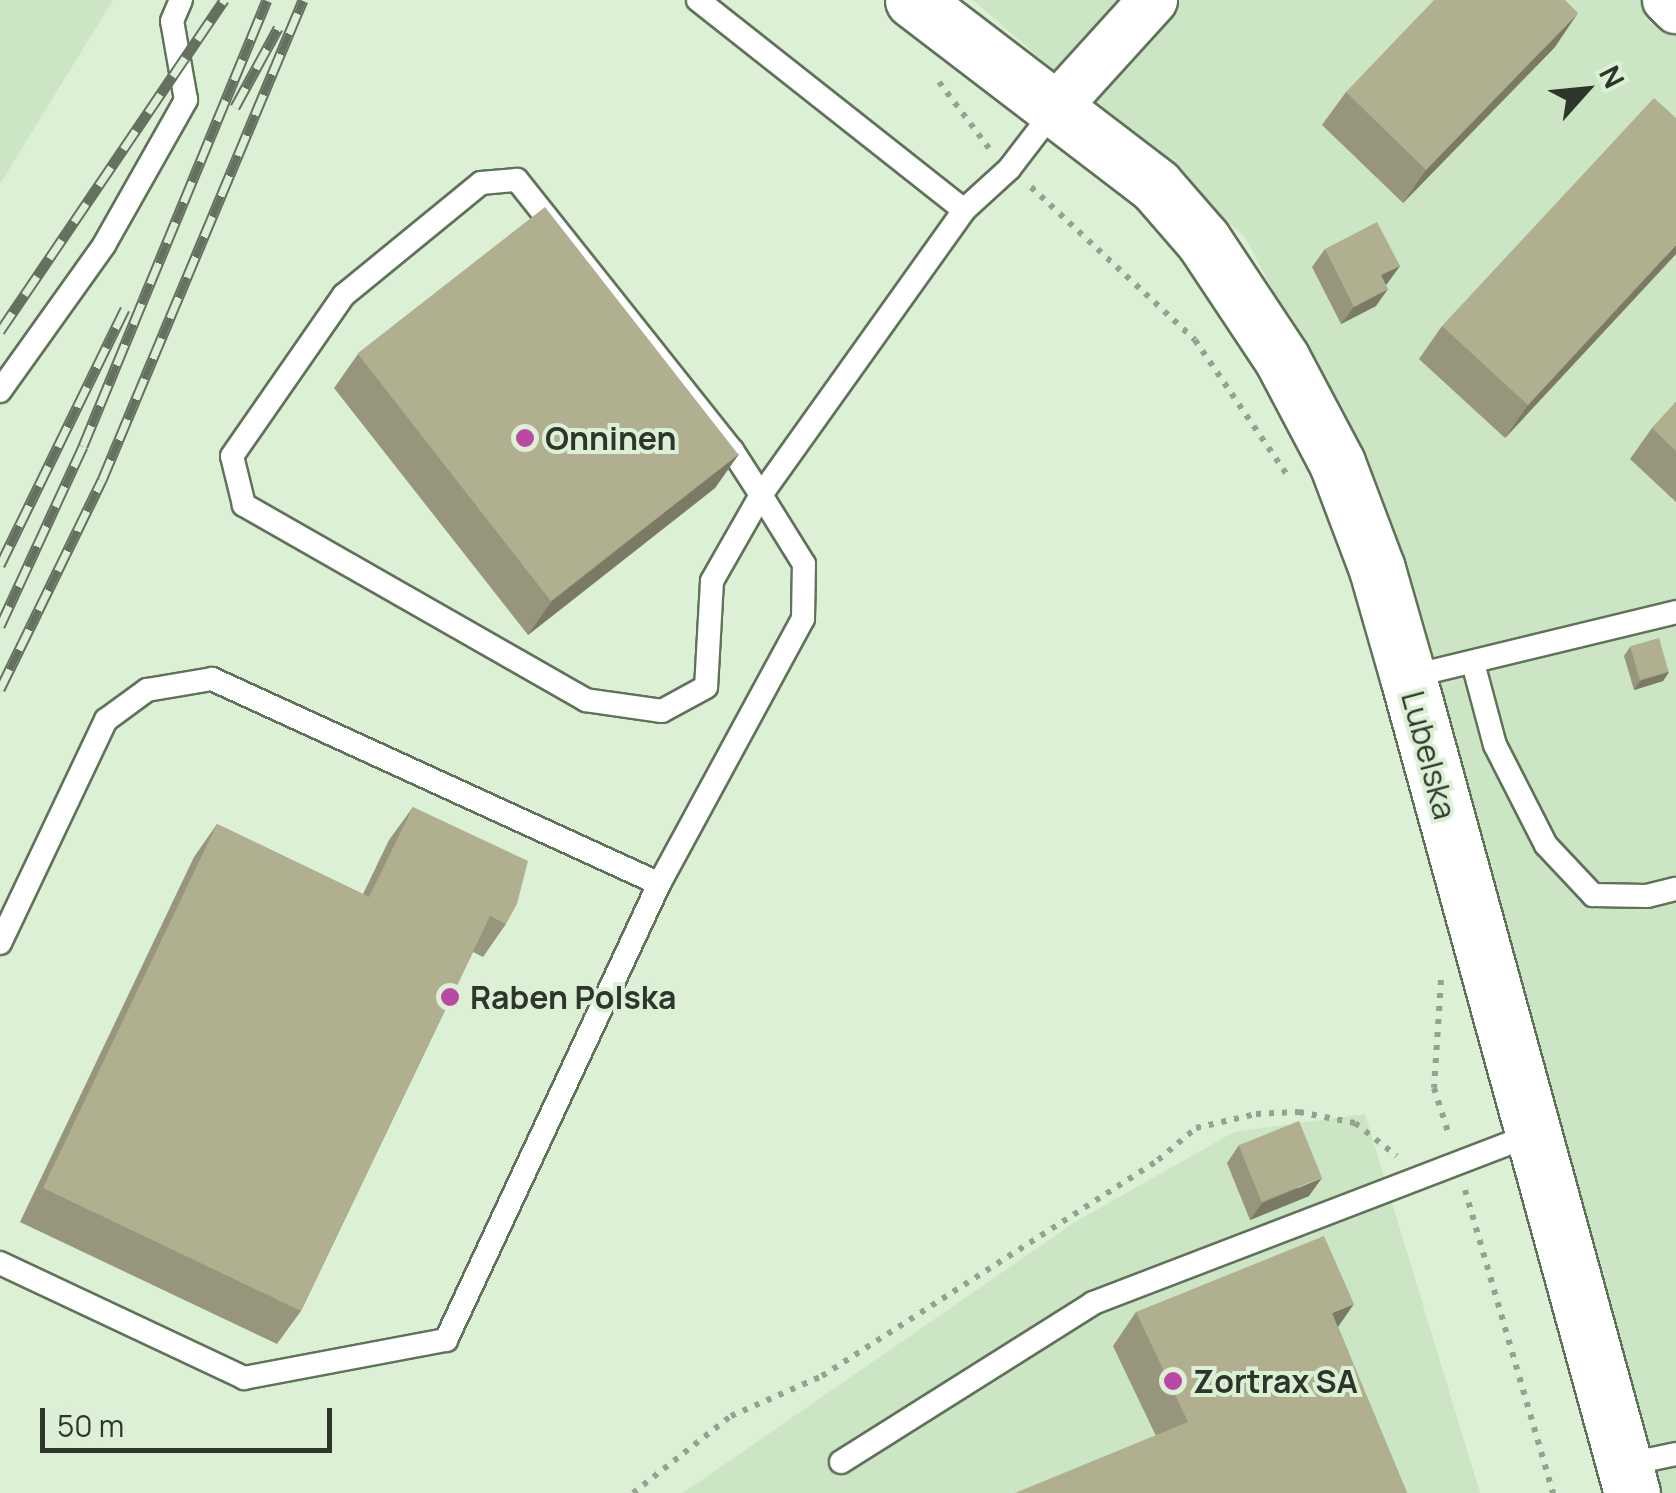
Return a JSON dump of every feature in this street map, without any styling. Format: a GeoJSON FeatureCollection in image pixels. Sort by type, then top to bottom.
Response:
{"type":"FeatureCollection","features":[{"type":"Feature","properties":{"kind":"street","name":"Lubelska"},"geometry":{"type":"LineString","coordinates":[[913,0],[1057,106],[1156,186],[1202,240],[1282,358],[1353,499],[1408,677],[1534,1134],[1644,1471]]}},
{"type":"Feature","properties":{"kind":"street"},"geometry":{"type":"LineString","coordinates":[[1057,106],[1153,0]]}},
{"type":"Feature","properties":{"kind":"street"},"geometry":{"type":"LineString","coordinates":[[1667,0],[1676,9]]}},
{"type":"Feature","properties":{"kind":"lane"},"geometry":{"type":"LineString","coordinates":[[0,392],[104,245],[186,100],[172,21],[181,0]]}},
{"type":"Feature","properties":{"kind":"lane"},"geometry":{"type":"LineString","coordinates":[[698,0],[964,210]]}},
{"type":"Feature","properties":{"kind":"lane"},"geometry":{"type":"LineString","coordinates":[[0,1262],[244,1378],[446,1340],[659,884],[803,619],[804,564],[761,495],[732,450],[517,180],[481,183],[344,295],[232,456],[244,505],[586,700],[662,711],[706,688],[712,582],[761,495],[964,210],[1010,170],[1057,106]]}},
{"type":"Feature","properties":{"kind":"lane"},"geometry":{"type":"LineString","coordinates":[[1408,677],[1676,612]]}},
{"type":"Feature","properties":{"kind":"lane"},"geometry":{"type":"LineString","coordinates":[[1473,663],[1496,744],[1546,845],[1593,895],[1647,896],[1676,889]]}},
{"type":"Feature","properties":{"kind":"lane"},"geometry":{"type":"LineString","coordinates":[[0,943],[106,720],[147,690],[212,679],[659,884]]}},
{"type":"Feature","properties":{"kind":"lane"},"geometry":{"type":"LineString","coordinates":[[841,1462],[1093,1303],[1534,1134]]}},
{"type":"Feature","properties":{"kind":"path"},"geometry":{"type":"LineString","coordinates":[[932,72],[970,127],[1010,170],[1195,340],[1290,480]]}},
{"type":"Feature","properties":{"kind":"path"},"geometry":{"type":"LineString","coordinates":[[1442,966],[1434,1088],[1553,1493]]}},
{"type":"Feature","properties":{"kind":"path"},"geometry":{"type":"LineString","coordinates":[[633,1493],[731,1416],[822,1376],[1001,1257],[1158,1160],[1196,1128],[1256,1114],[1299,1112],[1354,1123],[1424,1176]]}},
{"type":"Feature","properties":{"kind":"shaded area"},"geometry":{"type":"Polygon","coordinates":[[[0,0],[113,0],[0,184],[0,0]]]}},
{"type":"Feature","properties":{"kind":"shaded area"},"geometry":{"type":"Polygon","coordinates":[[[973,0],[1676,0],[1676,1493],[1662,1493],[1379,491],[1245,237],[973,0]]]}},
{"type":"Feature","properties":{"kind":"shaded area"},"geometry":{"type":"Polygon","coordinates":[[[1365,1114],[1480,1493],[683,1493],[1075,1222],[1234,1132],[1365,1114]]]}},
{"type":"Feature","properties":{"kind":"building"},"geometry":{"type":"Polygon","coordinates":[[[1434,0],[1565,0],[1578,13],[1426,170],[1346,92],[1434,0]]]}},
{"type":"Feature","properties":{"kind":"building"},"geometry":{"type":"Polygon","coordinates":[[[1654,98],[1676,118],[1676,245],[1528,405],[1442,326],[1654,98]]]}},
{"type":"Feature","properties":{"kind":"building","name":"Onninen"},"geometry":{"type":"Polygon","coordinates":[[[545,207],[738,454],[551,601],[357,354],[545,207]]]}},
{"type":"Feature","properties":{"kind":"building"},"geometry":{"type":"Polygon","coordinates":[[[1377,222],[1400,266],[1381,275],[1388,289],[1354,307],[1325,249],[1377,222]]]}},
{"type":"Feature","properties":{"kind":"building"},"geometry":{"type":"Polygon","coordinates":[[[1676,402],[1676,451],[1652,428],[1676,402]]]}},
{"type":"Feature","properties":{"kind":"building"},"geometry":{"type":"Polygon","coordinates":[[[1659,638],[1669,672],[1640,680],[1630,646],[1659,638]]]}},
{"type":"Feature","properties":{"kind":"building"},"geometry":{"type":"Polygon","coordinates":[[[413,807],[528,861],[517,904],[506,924],[490,916],[301,1311],[43,1188],[217,824],[369,897],[413,807]]]}},
{"type":"Feature","properties":{"kind":"building"},"geometry":{"type":"Polygon","coordinates":[[[1299,1121],[1322,1178],[1262,1202],[1239,1145],[1299,1121]]]}},
{"type":"Feature","properties":{"kind":"building"},"geometry":{"type":"Polygon","coordinates":[[[1324,1236],[1354,1304],[1332,1313],[1407,1493],[1015,1493],[1188,1422],[1136,1312],[1324,1236]]]}},
{"type":"Feature","properties":{"kind":"railway"},"geometry":{"type":"LineString","coordinates":[[0,331],[224,0]]}},
{"type":"Feature","properties":{"kind":"railway"},"geometry":{"type":"LineString","coordinates":[[0,626],[83,446],[267,0]]}},
{"type":"Feature","properties":{"kind":"railway"},"geometry":{"type":"LineString","coordinates":[[0,689],[102,480],[303,0]]}},
{"type":"Feature","properties":{"kind":"railway"},"geometry":{"type":"LineString","coordinates":[[235,107],[278,28]]}},
{"type":"Feature","properties":{"kind":"railway"},"geometry":{"type":"LineString","coordinates":[[0,565],[125,309]]}},
{"type":"Feature","properties":{"kind":"place","name":"Onninen"},"geometry":{"type":"Point","coordinates":[525,438]}},
{"type":"Feature","properties":{"kind":"place","name":"Raben Polska"},"geometry":{"type":"Point","coordinates":[450,997]}},
{"type":"Feature","properties":{"kind":"place","name":"Zortrax SA"},"geometry":{"type":"Point","coordinates":[1173,1381]}}]}
